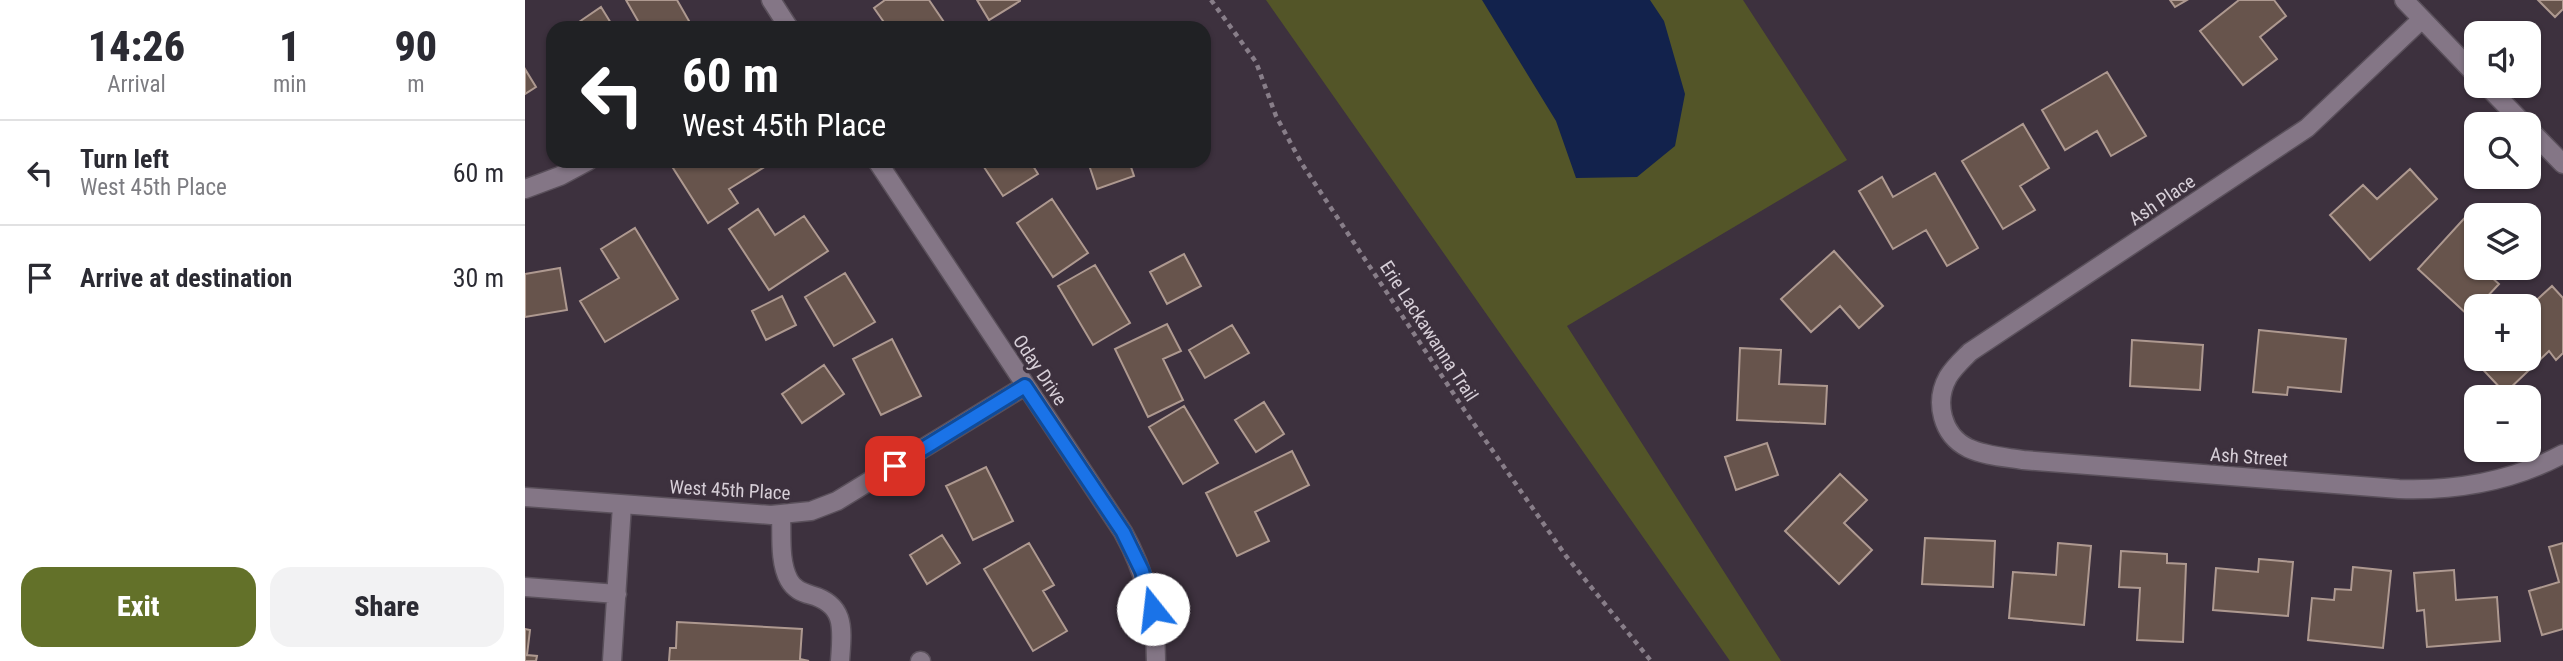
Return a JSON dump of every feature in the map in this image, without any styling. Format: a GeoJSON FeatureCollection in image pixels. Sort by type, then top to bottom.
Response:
{"type":"FeatureCollection","features":[{"type":"Feature","properties":{"kind":"street"},"geometry":{"type":"LineString","coordinates":[[771,0],[784,21]]}},
{"type":"Feature","properties":{"kind":"street"},"geometry":{"type":"LineString","coordinates":[[2404,0],[2464,63]]}},
{"type":"Feature","properties":{"kind":"street","name":"Ash Place"},"geometry":{"type":"LineString","coordinates":[[1943,418],[1941,402],[1946,379],[1955,365],[1970,352],[2307,128],[2422,19]]}},
{"type":"Feature","properties":{"kind":"street"},"geometry":{"type":"LineString","coordinates":[[2499,98],[2512,112]]}},
{"type":"Feature","properties":{"kind":"street"},"geometry":{"type":"LineString","coordinates":[[2541,141],[2563,164]]}},
{"type":"Feature","properties":{"kind":"street"},"geometry":{"type":"LineString","coordinates":[[525,189],[575,168]]}},
{"type":"Feature","properties":{"kind":"street","name":"Oday Drive"},"geometry":{"type":"LineString","coordinates":[[882,168],[1123,532],[1142,571],[1153,609],[1156,661]]}},
{"type":"Feature","properties":{"kind":"street","name":"West 45th Place"},"geometry":{"type":"LineString","coordinates":[[525,497],[781,515],[811,511],[837,501],[1025,386]]}},
{"type":"Feature","properties":{"kind":"street","name":"Ash Street"},"geometry":{"type":"LineString","coordinates":[[1943,418],[1953,438],[1971,450],[2023,460],[2399,489],[2435,490],[2509,478],[2563,454]]}},
{"type":"Feature","properties":{"kind":"street"},"geometry":{"type":"LineString","coordinates":[[612,661],[622,505]]}},
{"type":"Feature","properties":{"kind":"street"},"geometry":{"type":"LineString","coordinates":[[781,515],[785,570],[795,588],[821,598],[830,604],[840,618],[840,661]]}},
{"type":"Feature","properties":{"kind":"street"},"geometry":{"type":"LineString","coordinates":[[525,587],[617,594]]}},
{"type":"Feature","properties":{"kind":"path","name":"Erie Lackawanna Trail"},"geometry":{"type":"LineString","coordinates":[[1211,0],[1256,62],[1276,116],[1302,164],[1465,411],[1566,556],[1651,661]]}},
{"type":"Feature","properties":{"kind":"green space"},"geometry":{"type":"Polygon","coordinates":[[[1266,0],[1743,0],[1847,160],[1567,326],[1781,661],[1730,661],[1266,0]]]}},
{"type":"Feature","properties":{"kind":"water"},"geometry":{"type":"Polygon","coordinates":[[[1482,0],[1650,0],[1664,21],[1685,94],[1675,146],[1637,177],[1576,178],[1556,121],[1482,0]]]}},
{"type":"Feature","properties":{"kind":"building"},"geometry":{"type":"Polygon","coordinates":[[[626,0],[677,0],[689,21],[638,21],[626,0]]]}},
{"type":"Feature","properties":{"kind":"building"},"geometry":{"type":"Polygon","coordinates":[[[885,0],[929,0],[943,21],[883,21],[874,8],[885,0]]]}},
{"type":"Feature","properties":{"kind":"building"},"geometry":{"type":"Polygon","coordinates":[[[977,0],[1020,0],[1020,1],[989,20],[977,0]]]}},
{"type":"Feature","properties":{"kind":"building"},"geometry":{"type":"Polygon","coordinates":[[[2170,0],[2187,0],[2175,7],[2170,0]]]}},
{"type":"Feature","properties":{"kind":"building"},"geometry":{"type":"Polygon","coordinates":[[[2239,0],[2274,0],[2286,16],[2260,37],[2277,59],[2243,85],[2200,31],[2239,0]]]}},
{"type":"Feature","properties":{"kind":"building"},"geometry":{"type":"Polygon","coordinates":[[[2538,0],[2563,0],[2563,9],[2555,17],[2538,0]]]}},
{"type":"Feature","properties":{"kind":"building"},"geometry":{"type":"Polygon","coordinates":[[[601,7],[610,21],[580,21],[601,7]]]}},
{"type":"Feature","properties":{"kind":"building"},"geometry":{"type":"Polygon","coordinates":[[[525,69],[536,87],[525,94],[525,69]]]}},
{"type":"Feature","properties":{"kind":"building"},"geometry":{"type":"Polygon","coordinates":[[[2107,72],[2146,136],[2111,156],[2097,131],[2065,150],[2042,110],[2107,72]]]}},
{"type":"Feature","properties":{"kind":"building"},"geometry":{"type":"Polygon","coordinates":[[[2023,124],[2049,168],[2020,186],[2035,210],[2003,229],[1962,161],[2023,124]]]}},
{"type":"Feature","properties":{"kind":"building"},"geometry":{"type":"Polygon","coordinates":[[[673,168],[763,168],[729,189],[738,203],[708,223],[673,168]]]}},
{"type":"Feature","properties":{"kind":"building"},"geometry":{"type":"Polygon","coordinates":[[[985,168],[1034,168],[1038,174],[1003,196],[985,168]]]}},
{"type":"Feature","properties":{"kind":"building"},"geometry":{"type":"Polygon","coordinates":[[[1090,168],[1131,168],[1134,176],[1097,189],[1090,168]]]}},
{"type":"Feature","properties":{"kind":"building"},"geometry":{"type":"Polygon","coordinates":[[[2410,169],[2437,199],[2370,260],[2330,215],[2363,185],[2377,199],[2410,169]]]}},
{"type":"Feature","properties":{"kind":"building"},"geometry":{"type":"Polygon","coordinates":[[[1935,173],[1978,248],[1947,266],[1926,230],[1893,249],[1859,191],[1882,177],[1893,197],[1935,173]]]}},
{"type":"Feature","properties":{"kind":"building"},"geometry":{"type":"Polygon","coordinates":[[[1052,199],[1088,253],[1053,277],[1017,223],[1052,199]]]}},
{"type":"Feature","properties":{"kind":"building"},"geometry":{"type":"Polygon","coordinates":[[[758,209],[775,235],[804,216],[828,251],[769,290],[729,229],[758,209]]]}},
{"type":"Feature","properties":{"kind":"building"},"geometry":{"type":"Polygon","coordinates":[[[2464,219],[2464,280],[2494,280],[2499,284],[2490,294],[2464,294],[2464,311],[2418,269],[2464,219]]]}},
{"type":"Feature","properties":{"kind":"building"},"geometry":{"type":"Polygon","coordinates":[[[635,228],[678,299],[605,342],[580,301],[619,278],[601,249],[635,228]]]}},
{"type":"Feature","properties":{"kind":"building"},"geometry":{"type":"Polygon","coordinates":[[[1834,251],[1883,306],[1859,328],[1840,306],[1811,332],[1781,299],[1834,251]]]}},
{"type":"Feature","properties":{"kind":"building"},"geometry":{"type":"Polygon","coordinates":[[[1184,254],[1201,286],[1167,304],[1150,272],[1184,254]]]}},
{"type":"Feature","properties":{"kind":"building"},"geometry":{"type":"Polygon","coordinates":[[[1095,265],[1130,323],[1093,345],[1058,286],[1095,265]]]}},
{"type":"Feature","properties":{"kind":"building"},"geometry":{"type":"Polygon","coordinates":[[[560,268],[567,310],[525,317],[525,274],[560,268]]]}},
{"type":"Feature","properties":{"kind":"building"},"geometry":{"type":"Polygon","coordinates":[[[845,273],[875,322],[834,346],[805,297],[845,273]]]}},
{"type":"Feature","properties":{"kind":"building"},"geometry":{"type":"Polygon","coordinates":[[[2552,286],[2563,298],[2563,353],[2556,360],[2549,351],[2541,359],[2541,296],[2552,286]]]}},
{"type":"Feature","properties":{"kind":"building"},"geometry":{"type":"Polygon","coordinates":[[[782,296],[796,325],[766,340],[752,311],[782,296]]]}},
{"type":"Feature","properties":{"kind":"building"},"geometry":{"type":"Polygon","coordinates":[[[1167,324],[1181,351],[1163,359],[1183,400],[1148,417],[1115,349],[1167,324]]]}},
{"type":"Feature","properties":{"kind":"building"},"geometry":{"type":"Polygon","coordinates":[[[1232,325],[1249,353],[1205,378],[1189,350],[1232,325]]]}},
{"type":"Feature","properties":{"kind":"building"},"geometry":{"type":"Polygon","coordinates":[[[2259,330],[2346,339],[2341,392],[2288,387],[2287,395],[2253,392],[2259,330]]]}},
{"type":"Feature","properties":{"kind":"building"},"geometry":{"type":"Polygon","coordinates":[[[892,339],[921,396],[881,415],[853,359],[892,339]]]}},
{"type":"Feature","properties":{"kind":"building"},"geometry":{"type":"Polygon","coordinates":[[[2132,340],[2203,345],[2200,390],[2130,386],[2132,340]]]}},
{"type":"Feature","properties":{"kind":"building"},"geometry":{"type":"Polygon","coordinates":[[[1740,348],[1781,350],[1779,384],[1827,386],[1825,424],[1737,420],[1740,348]]]}},
{"type":"Feature","properties":{"kind":"building"},"geometry":{"type":"Polygon","coordinates":[[[824,365],[844,394],[802,423],[782,394],[824,365]]]}},
{"type":"Feature","properties":{"kind":"building"},"geometry":{"type":"Polygon","coordinates":[[[2484,371],[2528,371],[2513,385],[2497,385],[2484,371]]]}},
{"type":"Feature","properties":{"kind":"building"},"geometry":{"type":"Polygon","coordinates":[[[1264,402],[1284,434],[1256,452],[1235,420],[1264,402]]]}},
{"type":"Feature","properties":{"kind":"building"},"geometry":{"type":"Polygon","coordinates":[[[1184,406],[1218,463],[1183,484],[1149,427],[1184,406]]]}},
{"type":"Feature","properties":{"kind":"building"},"geometry":{"type":"Polygon","coordinates":[[[1767,443],[1778,475],[1736,490],[1725,457],[1767,443]]]}},
{"type":"Feature","properties":{"kind":"building"},"geometry":{"type":"Polygon","coordinates":[[[1292,451],[1309,485],[1255,512],[1269,541],[1237,556],[1206,493],[1292,451]]]}},
{"type":"Feature","properties":{"kind":"building"},"geometry":{"type":"Polygon","coordinates":[[[986,467],[1013,521],[973,540],[946,486],[986,467]]]}},
{"type":"Feature","properties":{"kind":"building"},"geometry":{"type":"Polygon","coordinates":[[[1840,474],[1867,500],[1844,523],[1872,550],[1839,584],[1785,531],[1840,474]]]}},
{"type":"Feature","properties":{"kind":"building"},"geometry":{"type":"Polygon","coordinates":[[[942,535],[960,563],[927,584],[910,555],[942,535]]]}},
{"type":"Feature","properties":{"kind":"building"},"geometry":{"type":"Polygon","coordinates":[[[1925,538],[1995,541],[1993,587],[1922,584],[1925,538]]]}},
{"type":"Feature","properties":{"kind":"building"},"geometry":{"type":"Polygon","coordinates":[[[1029,543],[1054,585],[1043,591],[1067,631],[1033,651],[984,569],[1029,543]]]}},
{"type":"Feature","properties":{"kind":"building"},"geometry":{"type":"Polygon","coordinates":[[[2058,543],[2091,546],[2084,625],[2009,618],[2013,572],[2056,575],[2058,543]]]}},
{"type":"Feature","properties":{"kind":"building"},"geometry":{"type":"Polygon","coordinates":[[[2563,543],[2563,629],[2542,635],[2529,591],[2559,582],[2549,547],[2563,543]]]}},
{"type":"Feature","properties":{"kind":"building"},"geometry":{"type":"Polygon","coordinates":[[[2121,551],[2167,554],[2167,563],[2186,564],[2183,642],[2137,640],[2140,588],[2119,587],[2121,551]]]}},
{"type":"Feature","properties":{"kind":"building"},"geometry":{"type":"Polygon","coordinates":[[[2259,559],[2293,562],[2288,616],[2213,610],[2216,568],[2258,572],[2259,559]]]}},
{"type":"Feature","properties":{"kind":"building"},"geometry":{"type":"Polygon","coordinates":[[[2353,567],[2391,571],[2383,648],[2308,640],[2312,598],[2334,600],[2335,589],[2351,590],[2353,567]]]}},
{"type":"Feature","properties":{"kind":"building"},"geometry":{"type":"Polygon","coordinates":[[[2454,570],[2456,600],[2497,597],[2500,641],[2427,647],[2424,610],[2417,611],[2414,573],[2454,570]]]}},
{"type":"Feature","properties":{"kind":"building"},"geometry":{"type":"Polygon","coordinates":[[[677,622],[802,629],[800,659],[809,661],[669,661],[670,648],[676,648],[677,622]]]}},
{"type":"Feature","properties":{"kind":"building"},"geometry":{"type":"Polygon","coordinates":[[[525,629],[530,630],[527,655],[537,656],[536,661],[525,661],[525,629]]]}},
{"type":"Feature","properties":{"kind":"route"},"geometry":{"type":"LineString","coordinates":[[895,466],[1025,386],[1123,532],[1142,571],[1153,609]]}}]}
